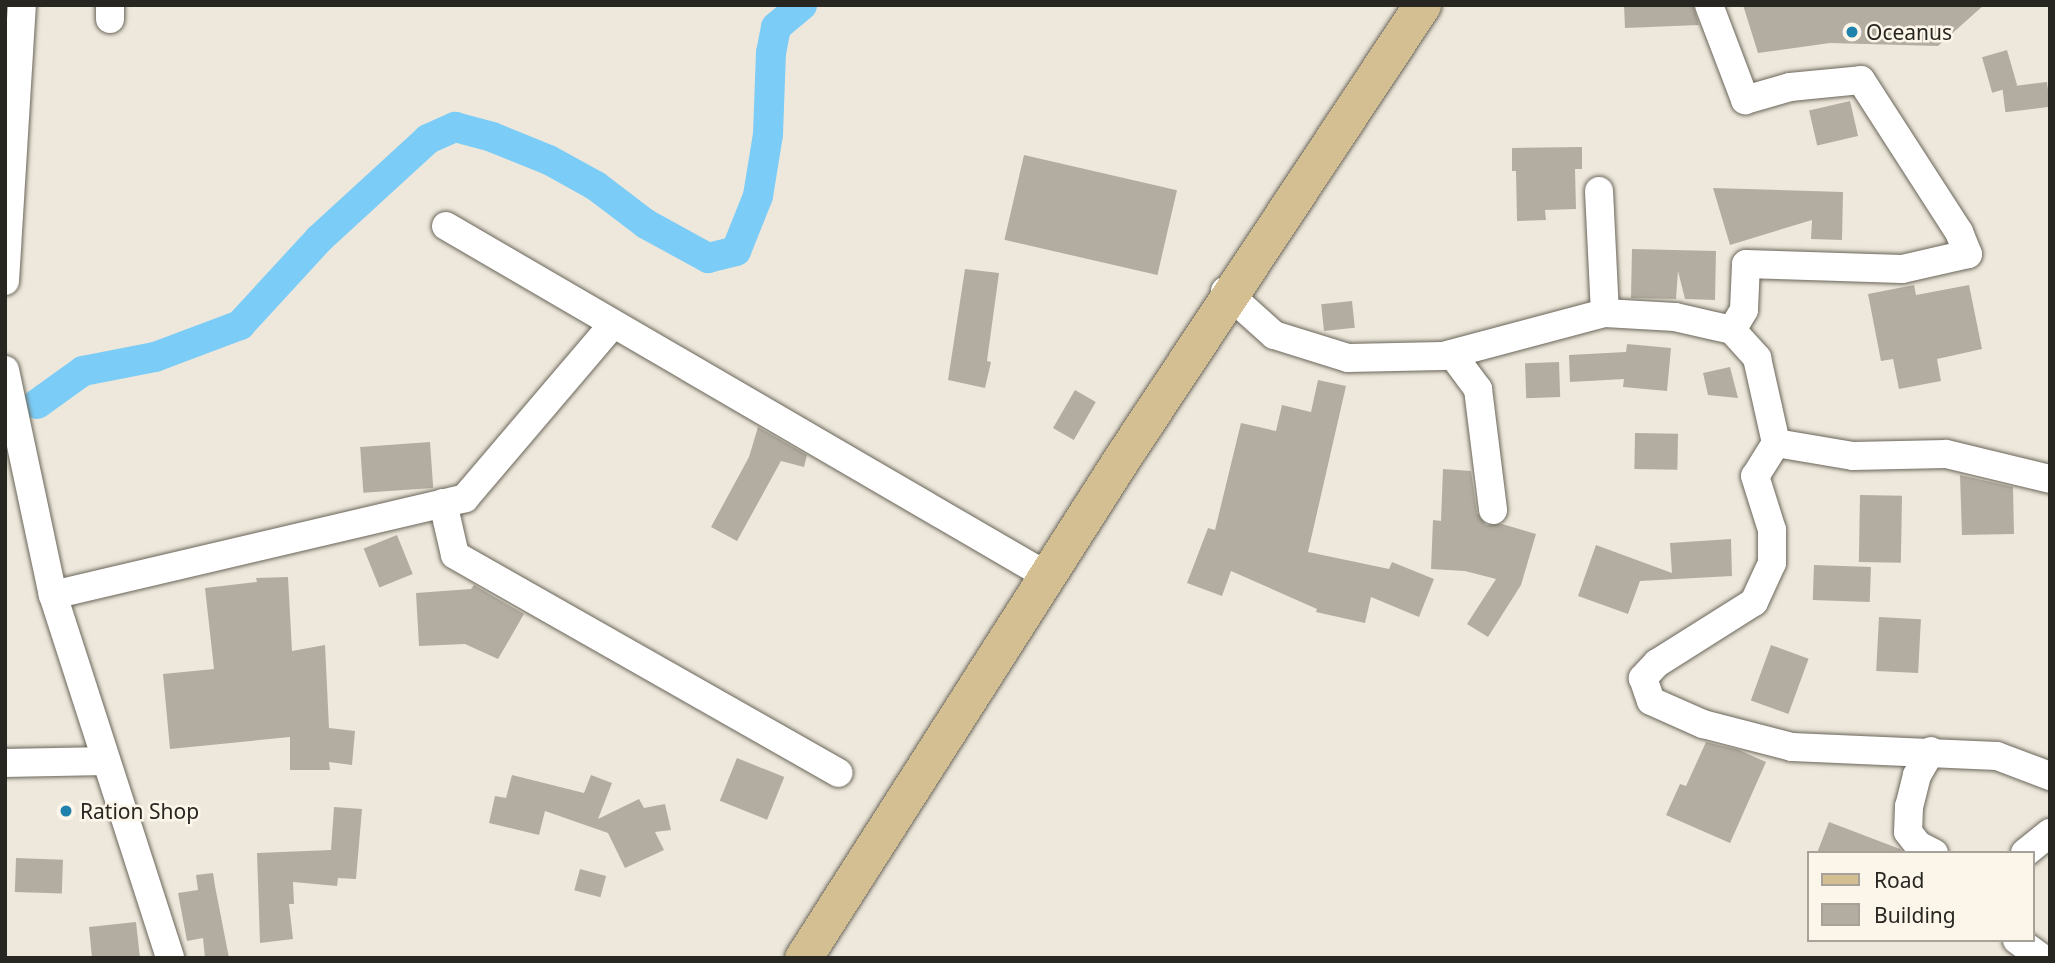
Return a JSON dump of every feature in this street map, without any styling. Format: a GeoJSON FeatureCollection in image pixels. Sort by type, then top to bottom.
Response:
{"type":"FeatureCollection","features":[{"type":"Feature","properties":{"kind":"main road"},"geometry":{"type":"LineString","coordinates":[[803,958],[1227,293],[1422,5]]}},
{"type":"Feature","properties":{"kind":"street"},"geometry":{"type":"LineString","coordinates":[[5,281],[22,5]]}},
{"type":"Feature","properties":{"kind":"street"},"geometry":{"type":"LineString","coordinates":[[1709,5],[1745,100],[1790,87],[1861,80],[1959,232],[1968,254],[1902,269],[1746,264],[1744,310],[1732,330]]}},
{"type":"Feature","properties":{"kind":"street"},"geometry":{"type":"LineString","coordinates":[[1599,191],[1605,313]]}},
{"type":"Feature","properties":{"kind":"street"},"geometry":{"type":"LineString","coordinates":[[446,226],[1047,576]]}},
{"type":"Feature","properties":{"kind":"street"},"geometry":{"type":"LineString","coordinates":[[1227,293],[1274,335],[1348,358],[1452,354],[1605,313],[1675,317],[1732,330],[1757,358],[1776,443],[1755,475],[1772,530],[1772,563],[1754,602],[1657,663],[1643,678],[1651,701],[1703,724],[1792,747],[1931,751],[1997,756],[2050,776]]}},
{"type":"Feature","properties":{"kind":"street"},"geometry":{"type":"LineString","coordinates":[[53,595],[465,498],[614,324]]}},
{"type":"Feature","properties":{"kind":"street"},"geometry":{"type":"LineString","coordinates":[[1452,354],[1478,389],[1493,510]]}},
{"type":"Feature","properties":{"kind":"street"},"geometry":{"type":"LineString","coordinates":[[5,370],[53,595],[170,958]]}},
{"type":"Feature","properties":{"kind":"street"},"geometry":{"type":"LineString","coordinates":[[1776,443],[1853,456],[1946,454],[2050,479]]}},
{"type":"Feature","properties":{"kind":"street"},"geometry":{"type":"LineString","coordinates":[[443,503],[455,555],[838,773]]}},
{"type":"Feature","properties":{"kind":"street"},"geometry":{"type":"LineString","coordinates":[[1930,851],[1918,845],[1908,832],[1909,806],[1917,775],[1931,751]]}},
{"type":"Feature","properties":{"kind":"street"},"geometry":{"type":"LineString","coordinates":[[5,763],[106,761]]}},
{"type":"Feature","properties":{"kind":"street"},"geometry":{"type":"LineString","coordinates":[[2028,851],[2050,833]]}},
{"type":"Feature","properties":{"kind":"street"},"geometry":{"type":"LineString","coordinates":[[2020,942],[2042,958]]}},
{"type":"Feature","properties":{"kind":"building"},"geometry":{"type":"Polygon","coordinates":[[[1624,5],[1693,5],[1699,25],[1625,28],[1624,5]]]}},
{"type":"Feature","properties":{"kind":"building","name":"Oceanus"},"geometry":{"type":"Polygon","coordinates":[[[1743,5],[1984,5],[1938,46],[1830,43],[1758,53],[1743,5]]]}},
{"type":"Feature","properties":{"kind":"building"},"geometry":{"type":"Polygon","coordinates":[[[2007,50],[2017,86],[1992,93],[1982,57],[2007,50]]]}},
{"type":"Feature","properties":{"kind":"building"},"geometry":{"type":"Polygon","coordinates":[[[2047,82],[2050,107],[2005,112],[2002,87],[2047,82]]]}},
{"type":"Feature","properties":{"kind":"building"},"geometry":{"type":"Polygon","coordinates":[[[1850,101],[1858,136],[1817,146],[1809,110],[1850,101]]]}},
{"type":"Feature","properties":{"kind":"building"},"geometry":{"type":"Polygon","coordinates":[[[1582,147],[1582,169],[1575,169],[1576,209],[1545,210],[1546,220],[1517,221],[1516,171],[1512,171],[1512,148],[1582,147]]]}},
{"type":"Feature","properties":{"kind":"building"},"geometry":{"type":"Polygon","coordinates":[[[1024,155],[1177,190],[1157,275],[1004,240],[1024,155]]]}},
{"type":"Feature","properties":{"kind":"building"},"geometry":{"type":"Polygon","coordinates":[[[1713,188],[1843,192],[1842,240],[1811,239],[1812,220],[1730,245],[1713,188]]]}},
{"type":"Feature","properties":{"kind":"building"},"geometry":{"type":"Polygon","coordinates":[[[1632,249],[1716,251],[1715,300],[1685,299],[1678,271],[1676,299],[1631,298],[1632,249]]]}},
{"type":"Feature","properties":{"kind":"building"},"geometry":{"type":"Polygon","coordinates":[[[965,269],[999,273],[987,361],[991,362],[985,388],[948,380],[965,269]]]}},
{"type":"Feature","properties":{"kind":"building"},"geometry":{"type":"Polygon","coordinates":[[[1914,285],[1916,295],[1969,285],[1982,349],[1937,359],[1941,381],[1899,389],[1893,359],[1881,361],[1868,294],[1914,285]]]}},
{"type":"Feature","properties":{"kind":"building"},"geometry":{"type":"Polygon","coordinates":[[[1352,301],[1355,328],[1324,331],[1321,304],[1352,301]]]}},
{"type":"Feature","properties":{"kind":"building"},"geometry":{"type":"Polygon","coordinates":[[[1627,344],[1671,348],[1667,391],[1623,387],[1624,379],[1570,382],[1569,355],[1626,352],[1627,344]]]}},
{"type":"Feature","properties":{"kind":"building"},"geometry":{"type":"Polygon","coordinates":[[[1559,362],[1560,397],[1526,398],[1525,363],[1559,362]]]}},
{"type":"Feature","properties":{"kind":"building"},"geometry":{"type":"Polygon","coordinates":[[[1730,367],[1738,398],[1708,395],[1703,373],[1730,367]]]}},
{"type":"Feature","properties":{"kind":"building"},"geometry":{"type":"Polygon","coordinates":[[[1318,380],[1346,386],[1308,552],[1389,569],[1392,562],[1434,579],[1419,617],[1371,597],[1365,623],[1316,612],[1317,609],[1231,571],[1222,596],[1187,583],[1208,528],[1215,530],[1241,423],[1276,431],[1282,405],[1311,412],[1318,380]]]}},
{"type":"Feature","properties":{"kind":"building"},"geometry":{"type":"Polygon","coordinates":[[[1075,390],[1096,402],[1074,440],[1053,428],[1075,390]]]}},
{"type":"Feature","properties":{"kind":"building"},"geometry":{"type":"Polygon","coordinates":[[[758,427],[807,455],[804,467],[781,461],[737,541],[711,527],[749,457],[758,427]]]}},
{"type":"Feature","properties":{"kind":"building"},"geometry":{"type":"Polygon","coordinates":[[[1635,433],[1678,434],[1677,470],[1634,469],[1635,433]]]}},
{"type":"Feature","properties":{"kind":"building"},"geometry":{"type":"Polygon","coordinates":[[[430,442],[433,488],[363,493],[360,447],[430,442]]]}},
{"type":"Feature","properties":{"kind":"building"},"geometry":{"type":"Polygon","coordinates":[[[1443,469],[1471,471],[1477,513],[1486,525],[1502,524],[1536,534],[1521,585],[1488,637],[1467,624],[1496,579],[1465,571],[1431,569],[1433,520],[1441,521],[1443,469]]]}},
{"type":"Feature","properties":{"kind":"building"},"geometry":{"type":"Polygon","coordinates":[[[1960,475],[2013,487],[2014,534],[1962,535],[1960,475]]]}},
{"type":"Feature","properties":{"kind":"building"},"geometry":{"type":"Polygon","coordinates":[[[1860,495],[1902,496],[1901,563],[1859,562],[1860,495]]]}},
{"type":"Feature","properties":{"kind":"building"},"geometry":{"type":"Polygon","coordinates":[[[397,535],[413,574],[379,587],[364,548],[397,535]]]}},
{"type":"Feature","properties":{"kind":"building"},"geometry":{"type":"Polygon","coordinates":[[[1731,539],[1732,576],[1640,581],[1628,614],[1578,596],[1596,545],[1672,573],[1670,543],[1731,539]]]}},
{"type":"Feature","properties":{"kind":"building"},"geometry":{"type":"Polygon","coordinates":[[[1814,565],[1871,567],[1870,602],[1813,600],[1814,565]]]}},
{"type":"Feature","properties":{"kind":"building"},"geometry":{"type":"Polygon","coordinates":[[[288,577],[292,651],[325,645],[329,728],[355,731],[352,765],[329,762],[330,770],[290,770],[290,737],[170,749],[163,674],[214,669],[205,588],[257,582],[256,578],[288,577]]]}},
{"type":"Feature","properties":{"kind":"building"},"geometry":{"type":"Polygon","coordinates":[[[474,585],[524,614],[498,659],[465,644],[419,646],[416,593],[471,589],[474,585]]]}},
{"type":"Feature","properties":{"kind":"building"},"geometry":{"type":"Polygon","coordinates":[[[1879,617],[1921,619],[1918,673],[1876,671],[1879,617]]]}},
{"type":"Feature","properties":{"kind":"building"},"geometry":{"type":"Polygon","coordinates":[[[1771,645],[1809,659],[1788,714],[1751,700],[1771,645]]]}},
{"type":"Feature","properties":{"kind":"building"},"geometry":{"type":"Polygon","coordinates":[[[1706,742],[1739,750],[1766,762],[1730,843],[1666,815],[1680,784],[1686,786],[1706,742]]]}},
{"type":"Feature","properties":{"kind":"building"},"geometry":{"type":"Polygon","coordinates":[[[737,758],[784,777],[767,820],[720,801],[737,758]]]}},
{"type":"Feature","properties":{"kind":"building"},"geometry":{"type":"Polygon","coordinates":[[[512,775],[584,793],[591,775],[612,783],[598,819],[639,799],[644,808],[665,804],[671,830],[655,832],[664,850],[625,868],[608,833],[545,811],[539,835],[489,823],[495,796],[506,798],[512,775]]]}},
{"type":"Feature","properties":{"kind":"building"},"geometry":{"type":"Polygon","coordinates":[[[334,807],[362,809],[356,879],[338,878],[337,886],[293,882],[294,904],[289,904],[293,939],[260,943],[257,853],[331,850],[334,807]]]}},
{"type":"Feature","properties":{"kind":"building"},"geometry":{"type":"Polygon","coordinates":[[[1829,822],[1902,851],[1818,851],[1829,822]]]}},
{"type":"Feature","properties":{"kind":"building"},"geometry":{"type":"Polygon","coordinates":[[[16,858],[63,860],[62,894],[15,892],[16,858]]]}},
{"type":"Feature","properties":{"kind":"building"},"geometry":{"type":"Polygon","coordinates":[[[580,869],[606,876],[600,897],[574,890],[580,869]]]}},
{"type":"Feature","properties":{"kind":"building"},"geometry":{"type":"Polygon","coordinates":[[[213,873],[229,958],[205,958],[203,938],[187,941],[178,893],[198,890],[196,875],[213,873]]]}},
{"type":"Feature","properties":{"kind":"building"},"geometry":{"type":"Polygon","coordinates":[[[136,922],[140,958],[92,958],[89,927],[136,922]]]}},
{"type":"Feature","properties":{"kind":"waterway"},"geometry":{"type":"LineString","coordinates":[[37,404],[83,371],[155,357],[240,325],[319,239],[428,139],[455,127],[492,137],[549,160],[596,186],[646,224],[708,258],[736,251],[758,196],[768,134],[771,53],[776,27],[802,5]]}},
{"type":"Feature","properties":{"kind":"place","name":"Oceanus"},"geometry":{"type":"Point","coordinates":[1852,32]}},
{"type":"Feature","properties":{"kind":"place","name":"Ration Shop"},"geometry":{"type":"Point","coordinates":[66,811]}}]}
